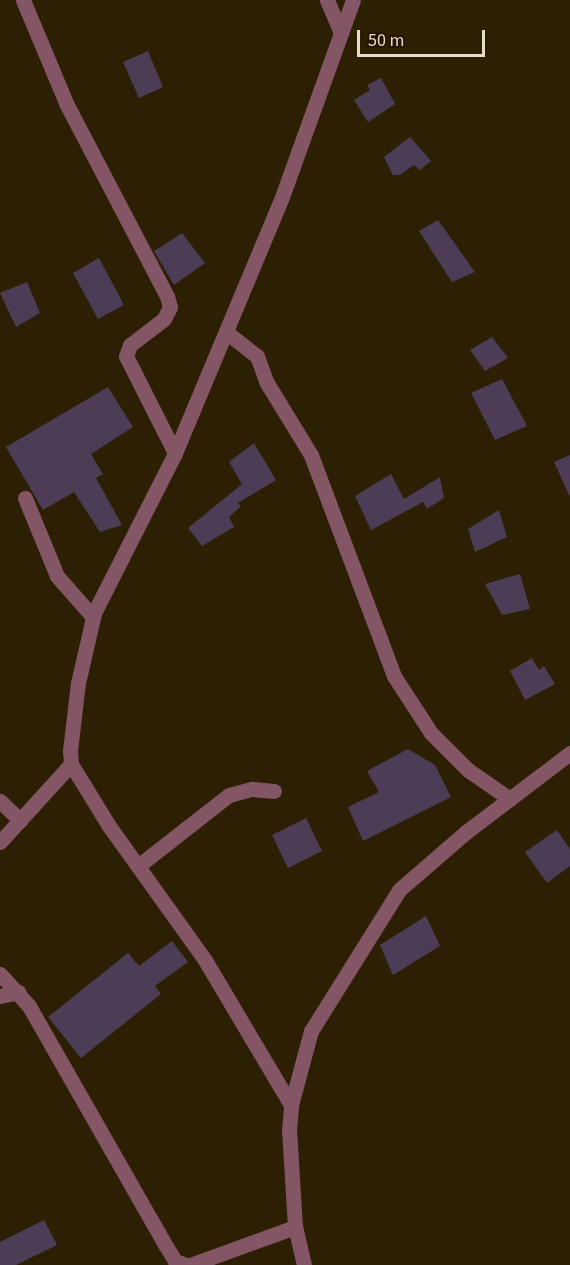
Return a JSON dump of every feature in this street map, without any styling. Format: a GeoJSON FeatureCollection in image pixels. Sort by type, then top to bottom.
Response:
{"type":"FeatureCollection","features":[{"type":"Feature","properties":{"kind":"street"},"geometry":{"type":"LineString","coordinates":[[23,0],[67,105],[167,297],[170,307],[164,319],[130,345],[126,356],[129,368],[175,453]]}},
{"type":"Feature","properties":{"kind":"street"},"geometry":{"type":"LineString","coordinates":[[327,0],[341,33]]}},
{"type":"Feature","properties":{"kind":"street"},"geometry":{"type":"LineString","coordinates":[[291,1105],[205,960],[138,866],[71,764],[74,712],[93,616],[175,453],[282,196],[353,0]]}},
{"type":"Feature","properties":{"kind":"street"},"geometry":{"type":"LineString","coordinates":[[226,332],[257,356],[267,383],[310,455],[394,676],[431,733],[468,770],[510,799]]}},
{"type":"Feature","properties":{"kind":"street"},"geometry":{"type":"LineString","coordinates":[[25,498],[57,576],[93,616]]}},
{"type":"Feature","properties":{"kind":"street"},"geometry":{"type":"LineString","coordinates":[[304,1265],[295,1227],[289,1166],[291,1105],[311,1031],[399,890],[510,799],[568,759]]}},
{"type":"Feature","properties":{"kind":"street"},"geometry":{"type":"LineString","coordinates":[[0,842],[71,764]]}},
{"type":"Feature","properties":{"kind":"street"},"geometry":{"type":"LineString","coordinates":[[138,866],[229,795],[252,789],[274,791]]}},
{"type":"Feature","properties":{"kind":"street"},"geometry":{"type":"LineString","coordinates":[[0,801],[20,820]]}},
{"type":"Feature","properties":{"kind":"street"},"geometry":{"type":"LineString","coordinates":[[0,974],[19,992],[175,1261],[186,1265]]}},
{"type":"Feature","properties":{"kind":"street"},"geometry":{"type":"LineString","coordinates":[[0,996],[19,992]]}},
{"type":"Feature","properties":{"kind":"street"},"geometry":{"type":"LineString","coordinates":[[190,1265],[295,1227]]}},
{"type":"Feature","properties":{"kind":"building"},"geometry":{"type":"Polygon","coordinates":[[[148,51],[163,87],[139,98],[123,62],[148,51]]]}},
{"type":"Feature","properties":{"kind":"building"},"geometry":{"type":"Polygon","coordinates":[[[381,78],[395,104],[368,122],[354,100],[370,90],[367,85],[381,78]]]}},
{"type":"Feature","properties":{"kind":"building"},"geometry":{"type":"Polygon","coordinates":[[[410,137],[431,161],[420,170],[414,165],[400,175],[393,175],[384,157],[410,137]]]}},
{"type":"Feature","properties":{"kind":"building"},"geometry":{"type":"Polygon","coordinates":[[[438,220],[475,272],[452,282],[419,231],[438,220]]]}},
{"type":"Feature","properties":{"kind":"building"},"geometry":{"type":"Polygon","coordinates":[[[182,233],[205,263],[174,285],[154,251],[182,233]]]}},
{"type":"Feature","properties":{"kind":"building"},"geometry":{"type":"Polygon","coordinates":[[[99,258],[124,305],[98,319],[73,273],[99,258]]]}},
{"type":"Feature","properties":{"kind":"building"},"geometry":{"type":"Polygon","coordinates":[[[27,282],[40,313],[16,327],[0,293],[27,282]]]}},
{"type":"Feature","properties":{"kind":"building"},"geometry":{"type":"Polygon","coordinates":[[[492,337],[508,358],[485,371],[470,350],[492,337]]]}},
{"type":"Feature","properties":{"kind":"building"},"geometry":{"type":"Polygon","coordinates":[[[502,379],[527,426],[495,440],[471,393],[502,379]]]}},
{"type":"Feature","properties":{"kind":"building"},"geometry":{"type":"Polygon","coordinates":[[[108,387],[133,427],[91,454],[103,474],[96,478],[122,525],[100,532],[74,492],[43,510],[6,447],[108,387]]]}},
{"type":"Feature","properties":{"kind":"building"},"geometry":{"type":"Polygon","coordinates":[[[254,443],[276,480],[238,503],[241,506],[229,517],[234,527],[202,546],[188,528],[242,484],[229,462],[254,443]]]}},
{"type":"Feature","properties":{"kind":"building"},"geometry":{"type":"Polygon","coordinates":[[[570,455],[570,497],[554,462],[570,455]]]}},
{"type":"Feature","properties":{"kind":"building"},"geometry":{"type":"Polygon","coordinates":[[[391,474],[404,499],[440,477],[444,498],[427,509],[423,502],[371,530],[355,496],[391,474]]]}},
{"type":"Feature","properties":{"kind":"building"},"geometry":{"type":"Polygon","coordinates":[[[499,510],[507,537],[475,552],[468,529],[499,510]]]}},
{"type":"Feature","properties":{"kind":"building"},"geometry":{"type":"Polygon","coordinates":[[[520,574],[530,609],[502,615],[485,584],[520,574]]]}},
{"type":"Feature","properties":{"kind":"building"},"geometry":{"type":"Polygon","coordinates":[[[532,658],[539,670],[544,666],[555,684],[525,700],[510,671],[532,658]]]}},
{"type":"Feature","properties":{"kind":"building"},"geometry":{"type":"Polygon","coordinates":[[[408,749],[435,765],[451,797],[363,841],[348,807],[379,792],[367,771],[408,749]]]}},
{"type":"Feature","properties":{"kind":"building"},"geometry":{"type":"Polygon","coordinates":[[[306,818],[322,851],[288,868],[272,835],[306,818]]]}},
{"type":"Feature","properties":{"kind":"building"},"geometry":{"type":"Polygon","coordinates":[[[557,830],[570,849],[570,866],[547,883],[525,852],[557,830]]]}},
{"type":"Feature","properties":{"kind":"building"},"geometry":{"type":"Polygon","coordinates":[[[426,916],[440,946],[393,975],[380,945],[426,916]]]}},
{"type":"Feature","properties":{"kind":"building"},"geometry":{"type":"Polygon","coordinates":[[[172,941],[188,962],[155,986],[161,994],[81,1058],[48,1017],[128,953],[139,966],[172,941]]]}},
{"type":"Feature","properties":{"kind":"building"},"geometry":{"type":"Polygon","coordinates":[[[44,1220],[57,1245],[16,1265],[0,1265],[0,1242],[44,1220]]]}}]}
